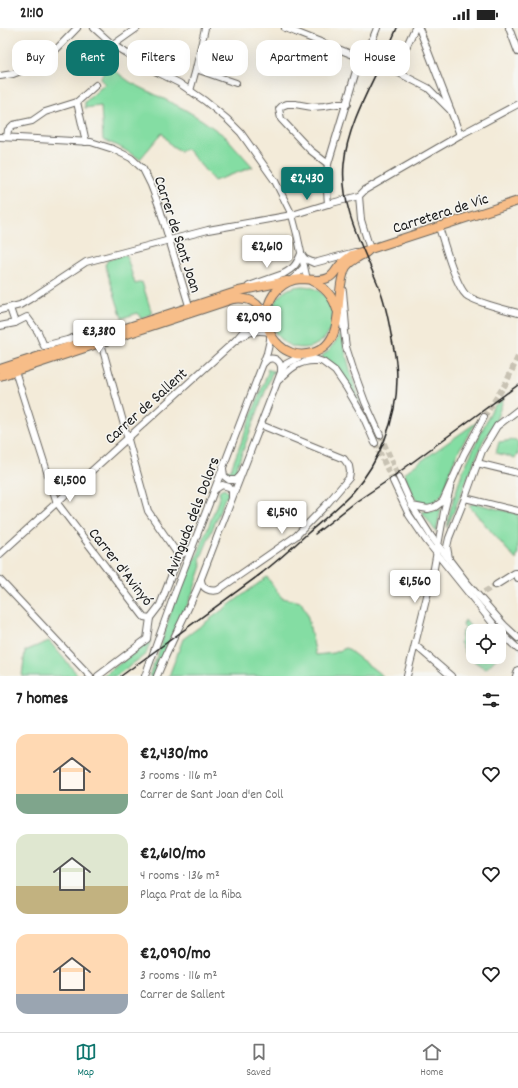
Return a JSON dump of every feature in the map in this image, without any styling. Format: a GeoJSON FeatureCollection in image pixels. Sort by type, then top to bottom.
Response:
{"type":"FeatureCollection","features":[{"type":"Feature","properties":{"kind":"main road","name":"Carretera de Vic"},"geometry":{"type":"LineString","coordinates":[[307,280],[330,278],[346,259],[352,255],[518,201]]}},
{"type":"Feature","properties":{"kind":"main road"},"geometry":{"type":"LineString","coordinates":[[0,369],[190,310],[238,298],[247,299],[254,302],[262,310],[270,332],[276,342],[284,349],[295,354],[310,354],[322,349],[331,339],[336,328],[343,275],[348,264],[370,249]]}},
{"type":"Feature","properties":{"kind":"main road"},"geometry":{"type":"LineString","coordinates":[[0,376],[101,343],[239,290],[277,282],[307,280],[318,284],[329,293],[337,313]]}},
{"type":"Feature","properties":{"kind":"main road"},"geometry":{"type":"LineString","coordinates":[[267,323],[267,310],[271,298],[278,289],[291,281]]}},
{"type":"Feature","properties":{"kind":"street"},"geometry":{"type":"LineString","coordinates":[[0,76],[13,74],[44,62],[77,28]]}},
{"type":"Feature","properties":{"kind":"street"},"geometry":{"type":"LineString","coordinates":[[94,28],[107,40]]}},
{"type":"Feature","properties":{"kind":"street"},"geometry":{"type":"LineString","coordinates":[[119,41],[137,28]]}},
{"type":"Feature","properties":{"kind":"street"},"geometry":{"type":"LineString","coordinates":[[190,91],[205,28]]}},
{"type":"Feature","properties":{"kind":"street"},"geometry":{"type":"LineString","coordinates":[[285,28],[350,53]]}},
{"type":"Feature","properties":{"kind":"street"},"geometry":{"type":"LineString","coordinates":[[372,40],[377,28]]}},
{"type":"Feature","properties":{"kind":"street"},"geometry":{"type":"LineString","coordinates":[[415,28],[395,71],[428,88],[452,111]]}},
{"type":"Feature","properties":{"kind":"street"},"geometry":{"type":"LineString","coordinates":[[419,28],[460,135]]}},
{"type":"Feature","properties":{"kind":"street"},"geometry":{"type":"LineString","coordinates":[[509,28],[518,52]]}},
{"type":"Feature","properties":{"kind":"street"},"geometry":{"type":"LineString","coordinates":[[119,49],[190,91],[214,108],[241,133],[275,181],[292,215],[307,280]]}},
{"type":"Feature","properties":{"kind":"street"},"geometry":{"type":"LineString","coordinates":[[196,69],[236,83]]}},
{"type":"Feature","properties":{"kind":"street"},"geometry":{"type":"LineString","coordinates":[[328,204],[326,178],[328,164],[354,76]]}},
{"type":"Feature","properties":{"kind":"street"},"geometry":{"type":"LineString","coordinates":[[7,137],[8,130],[13,125],[32,121],[45,112],[77,102],[96,85]]}},
{"type":"Feature","properties":{"kind":"street"},"geometry":{"type":"LineString","coordinates":[[77,102],[86,142]]}},
{"type":"Feature","properties":{"kind":"street"},"geometry":{"type":"LineString","coordinates":[[328,164],[310,150],[281,119],[279,109],[283,104],[295,104],[312,107],[347,104]]}},
{"type":"Feature","properties":{"kind":"street"},"geometry":{"type":"LineString","coordinates":[[0,310],[20,305],[30,300],[86,262],[208,230],[292,215],[359,196],[365,190],[460,135],[518,104]]}},
{"type":"Feature","properties":{"kind":"street","name":"Carrer de Sant Joan"},"geometry":{"type":"LineString","coordinates":[[0,137],[91,142],[113,148],[131,158],[143,169],[151,185],[159,206],[190,310]]}},
{"type":"Feature","properties":{"kind":"street"},"geometry":{"type":"LineString","coordinates":[[301,254],[305,259],[314,263],[352,252],[370,249],[361,220],[359,196]]}},
{"type":"Feature","properties":{"kind":"street"},"geometry":{"type":"LineString","coordinates":[[439,227],[458,283],[466,295],[482,302],[518,313]]}},
{"type":"Feature","properties":{"kind":"street"},"geometry":{"type":"LineString","coordinates":[[239,290],[283,274],[294,267],[301,254]]}},
{"type":"Feature","properties":{"kind":"street"},"geometry":{"type":"LineString","coordinates":[[350,359],[350,347],[345,318],[343,290],[349,268],[360,256]]}},
{"type":"Feature","properties":{"kind":"street"},"geometry":{"type":"LineString","coordinates":[[291,281],[304,267]]}},
{"type":"Feature","properties":{"kind":"street","name":"Carrer de Sallent"},"geometry":{"type":"LineString","coordinates":[[0,554],[236,340],[271,298]]}},
{"type":"Feature","properties":{"kind":"street"},"geometry":{"type":"LineString","coordinates":[[10,308],[15,323]]}},
{"type":"Feature","properties":{"kind":"street"},"geometry":{"type":"LineString","coordinates":[[337,313],[343,324],[346,347],[365,402],[380,435]]}},
{"type":"Feature","properties":{"kind":"street"},"geometry":{"type":"LineString","coordinates":[[0,326],[15,323],[27,317],[38,332],[44,346],[98,329]]}},
{"type":"Feature","properties":{"kind":"street","name":"Carrer de Sallent"},"geometry":{"type":"LineString","coordinates":[[236,340],[253,331],[259,330],[270,332]]}},
{"type":"Feature","properties":{"kind":"street","name":"Avinguda dels Dolors"},"geometry":{"type":"LineString","coordinates":[[145,676],[262,365],[268,348],[270,332]]}},
{"type":"Feature","properties":{"kind":"street"},"geometry":{"type":"LineString","coordinates":[[101,343],[148,511],[179,556],[192,548]]}},
{"type":"Feature","properties":{"kind":"street"},"geometry":{"type":"LineString","coordinates":[[303,355],[318,359],[329,365],[335,371],[363,416],[375,443]]}},
{"type":"Feature","properties":{"kind":"street","name":"Avinguda dels Dolors"},"geometry":{"type":"LineString","coordinates":[[157,676],[201,579],[281,372],[286,364],[303,355]]}},
{"type":"Feature","properties":{"kind":"street"},"geometry":{"type":"LineString","coordinates":[[262,365],[268,359],[276,360],[281,365],[281,372]]}},
{"type":"Feature","properties":{"kind":"street"},"geometry":{"type":"LineString","coordinates":[[277,383],[289,370],[299,363],[314,360],[329,365]]}},
{"type":"Feature","properties":{"kind":"street","name":"Carrer d'Avinyó"},"geometry":{"type":"LineString","coordinates":[[15,371],[57,502],[144,616],[150,618]]}},
{"type":"Feature","properties":{"kind":"street"},"geometry":{"type":"LineString","coordinates":[[449,560],[447,547],[449,538],[482,451],[497,426],[518,410]]}},
{"type":"Feature","properties":{"kind":"street"},"geometry":{"type":"LineString","coordinates":[[412,506],[428,509],[435,507],[443,501],[464,454],[484,417]]}},
{"type":"Feature","properties":{"kind":"street"},"geometry":{"type":"LineString","coordinates":[[201,579],[205,588],[212,591],[218,590],[296,536],[326,505],[348,478],[350,472],[349,466],[344,459],[261,425]]}},
{"type":"Feature","properties":{"kind":"street"},"geometry":{"type":"LineString","coordinates":[[477,463],[518,473]]}},
{"type":"Feature","properties":{"kind":"street"},"geometry":{"type":"LineString","coordinates":[[224,466],[223,474],[225,478],[229,480],[238,479],[242,473]]}},
{"type":"Feature","properties":{"kind":"street"},"geometry":{"type":"LineString","coordinates":[[399,477],[412,506],[438,546],[468,584],[482,594],[504,625],[518,638]]}},
{"type":"Feature","properties":{"kind":"street"},"geometry":{"type":"LineString","coordinates":[[393,481],[409,515],[426,540],[500,631],[518,649]]}},
{"type":"Feature","properties":{"kind":"street"},"geometry":{"type":"LineString","coordinates":[[213,493],[215,489],[220,486],[227,486],[232,491],[232,501]]}},
{"type":"Feature","properties":{"kind":"street"},"geometry":{"type":"LineString","coordinates":[[407,676],[434,568],[450,488]]}},
{"type":"Feature","properties":{"kind":"street"},"geometry":{"type":"LineString","coordinates":[[465,498],[518,512]]}},
{"type":"Feature","properties":{"kind":"street","name":"Avinguda dels Dolors"},"geometry":{"type":"LineString","coordinates":[[98,676],[147,639],[150,618],[160,605],[179,556]]}},
{"type":"Feature","properties":{"kind":"street"},"geometry":{"type":"LineString","coordinates":[[496,585],[517,573]]}},
{"type":"Feature","properties":{"kind":"street"},"geometry":{"type":"LineString","coordinates":[[0,580],[90,676]]}},
{"type":"Feature","properties":{"kind":"street"},"geometry":{"type":"LineString","coordinates":[[415,645],[451,676]]}},
{"type":"Feature","properties":{"kind":"street"},"geometry":{"type":"LineString","coordinates":[[516,676],[518,670]]}},
{"type":"Feature","properties":{"kind":"green space"},"geometry":{"type":"Polygon","coordinates":[[[119,74],[130,82],[184,109],[226,137],[253,167],[214,181],[187,149],[180,151],[171,145],[162,133],[140,159],[118,146],[103,140],[101,106],[85,108],[85,102],[105,84],[100,79],[102,76],[119,76],[119,74]]]}},
{"type":"Feature","properties":{"kind":"green space"},"geometry":{"type":"Polygon","coordinates":[[[126,254],[135,284],[142,282],[152,314],[141,319],[138,313],[122,318],[105,265],[108,260],[126,254]]]}},
{"type":"Feature","properties":{"kind":"green space"},"geometry":{"type":"Polygon","coordinates":[[[302,286],[314,288],[324,295],[331,305],[333,317],[331,329],[324,339],[314,346],[302,348],[290,346],[280,339],[273,329],[271,317],[273,305],[280,295],[290,288],[302,286]]]}},
{"type":"Feature","properties":{"kind":"green space"},"geometry":{"type":"Polygon","coordinates":[[[340,335],[342,336],[348,362],[358,395],[362,403],[360,403],[336,367],[322,357],[340,335]]]}},
{"type":"Feature","properties":{"kind":"green space"},"geometry":{"type":"Polygon","coordinates":[[[267,369],[276,372],[272,373],[235,472],[236,474],[235,476],[231,477],[228,475],[227,471],[231,469],[268,372],[267,369]]]}},
{"type":"Feature","properties":{"kind":"green space"},"geometry":{"type":"Polygon","coordinates":[[[504,398],[495,423],[496,424],[483,441],[447,528],[450,511],[462,473],[493,407],[504,398]]]}},
{"type":"Feature","properties":{"kind":"green space"},"geometry":{"type":"Polygon","coordinates":[[[477,422],[456,455],[441,496],[436,501],[430,503],[423,503],[417,500],[412,493],[404,473],[477,422]]]}},
{"type":"Feature","properties":{"kind":"green space"},"geometry":{"type":"Polygon","coordinates":[[[513,440],[518,442],[518,455],[516,455],[515,458],[496,453],[499,442],[513,440]]]}},
{"type":"Feature","properties":{"kind":"green space"},"geometry":{"type":"Polygon","coordinates":[[[224,488],[228,491],[228,496],[225,498],[200,560],[202,566],[193,592],[177,623],[154,676],[149,676],[159,651],[174,602],[191,562],[196,559],[220,496],[219,492],[224,488]]]}},
{"type":"Feature","properties":{"kind":"green space"},"geometry":{"type":"Polygon","coordinates":[[[474,503],[518,514],[518,552],[516,560],[469,506],[474,503]]]}},
{"type":"Feature","properties":{"kind":"green space"},"geometry":{"type":"Polygon","coordinates":[[[441,509],[436,532],[422,512],[441,509]]]}},
{"type":"Feature","properties":{"kind":"green space"},"geometry":{"type":"Polygon","coordinates":[[[267,577],[282,598],[301,602],[307,614],[316,655],[334,653],[346,648],[383,676],[169,676],[183,639],[267,577]]]}},
{"type":"Feature","properties":{"kind":"green space"},"geometry":{"type":"Polygon","coordinates":[[[465,620],[468,624],[466,624],[466,629],[463,625],[465,620]]]}},
{"type":"Feature","properties":{"kind":"green space"},"geometry":{"type":"Polygon","coordinates":[[[466,629],[466,654],[460,643],[462,632],[466,629]]]}},
{"type":"Feature","properties":{"kind":"green space"},"geometry":{"type":"Polygon","coordinates":[[[151,640],[146,654],[116,676],[103,676],[151,640]]]}},
{"type":"Feature","properties":{"kind":"green space"},"geometry":{"type":"Polygon","coordinates":[[[49,641],[77,674],[75,676],[22,676],[25,651],[49,641]]]}},
{"type":"Feature","properties":{"kind":"green space"},"geometry":{"type":"Polygon","coordinates":[[[478,664],[491,664],[486,669],[478,664]]]}},
{"type":"Feature","properties":{"kind":"tunnel"},"geometry":{"type":"LineString","coordinates":[[484,417],[506,383],[518,357]]}},
{"type":"Feature","properties":{"kind":"tunnel"},"geometry":{"type":"LineString","coordinates":[[380,435],[399,477]]}},
{"type":"Feature","properties":{"kind":"tunnel"},"geometry":{"type":"LineString","coordinates":[[375,443],[393,481]]}},
{"type":"Feature","properties":{"kind":"tunnel"},"geometry":{"type":"LineString","coordinates":[[484,592],[496,585]]}},
{"type":"Feature","properties":{"kind":"railway"},"geometry":{"type":"LineString","coordinates":[[392,40],[397,28]]}},
{"type":"Feature","properties":{"kind":"railway"},"geometry":{"type":"LineString","coordinates":[[258,576],[290,550],[353,492],[371,467],[378,454],[385,440],[394,410],[397,369],[384,300],[354,227],[349,212],[344,180],[344,164],[349,137],[359,110],[375,76]]}},
{"type":"Feature","properties":{"kind":"railway"},"geometry":{"type":"LineString","coordinates":[[315,534],[357,501],[518,385]]}},
{"type":"Feature","properties":{"kind":"railway"},"geometry":{"type":"LineString","coordinates":[[121,676],[262,573]]}}]}
